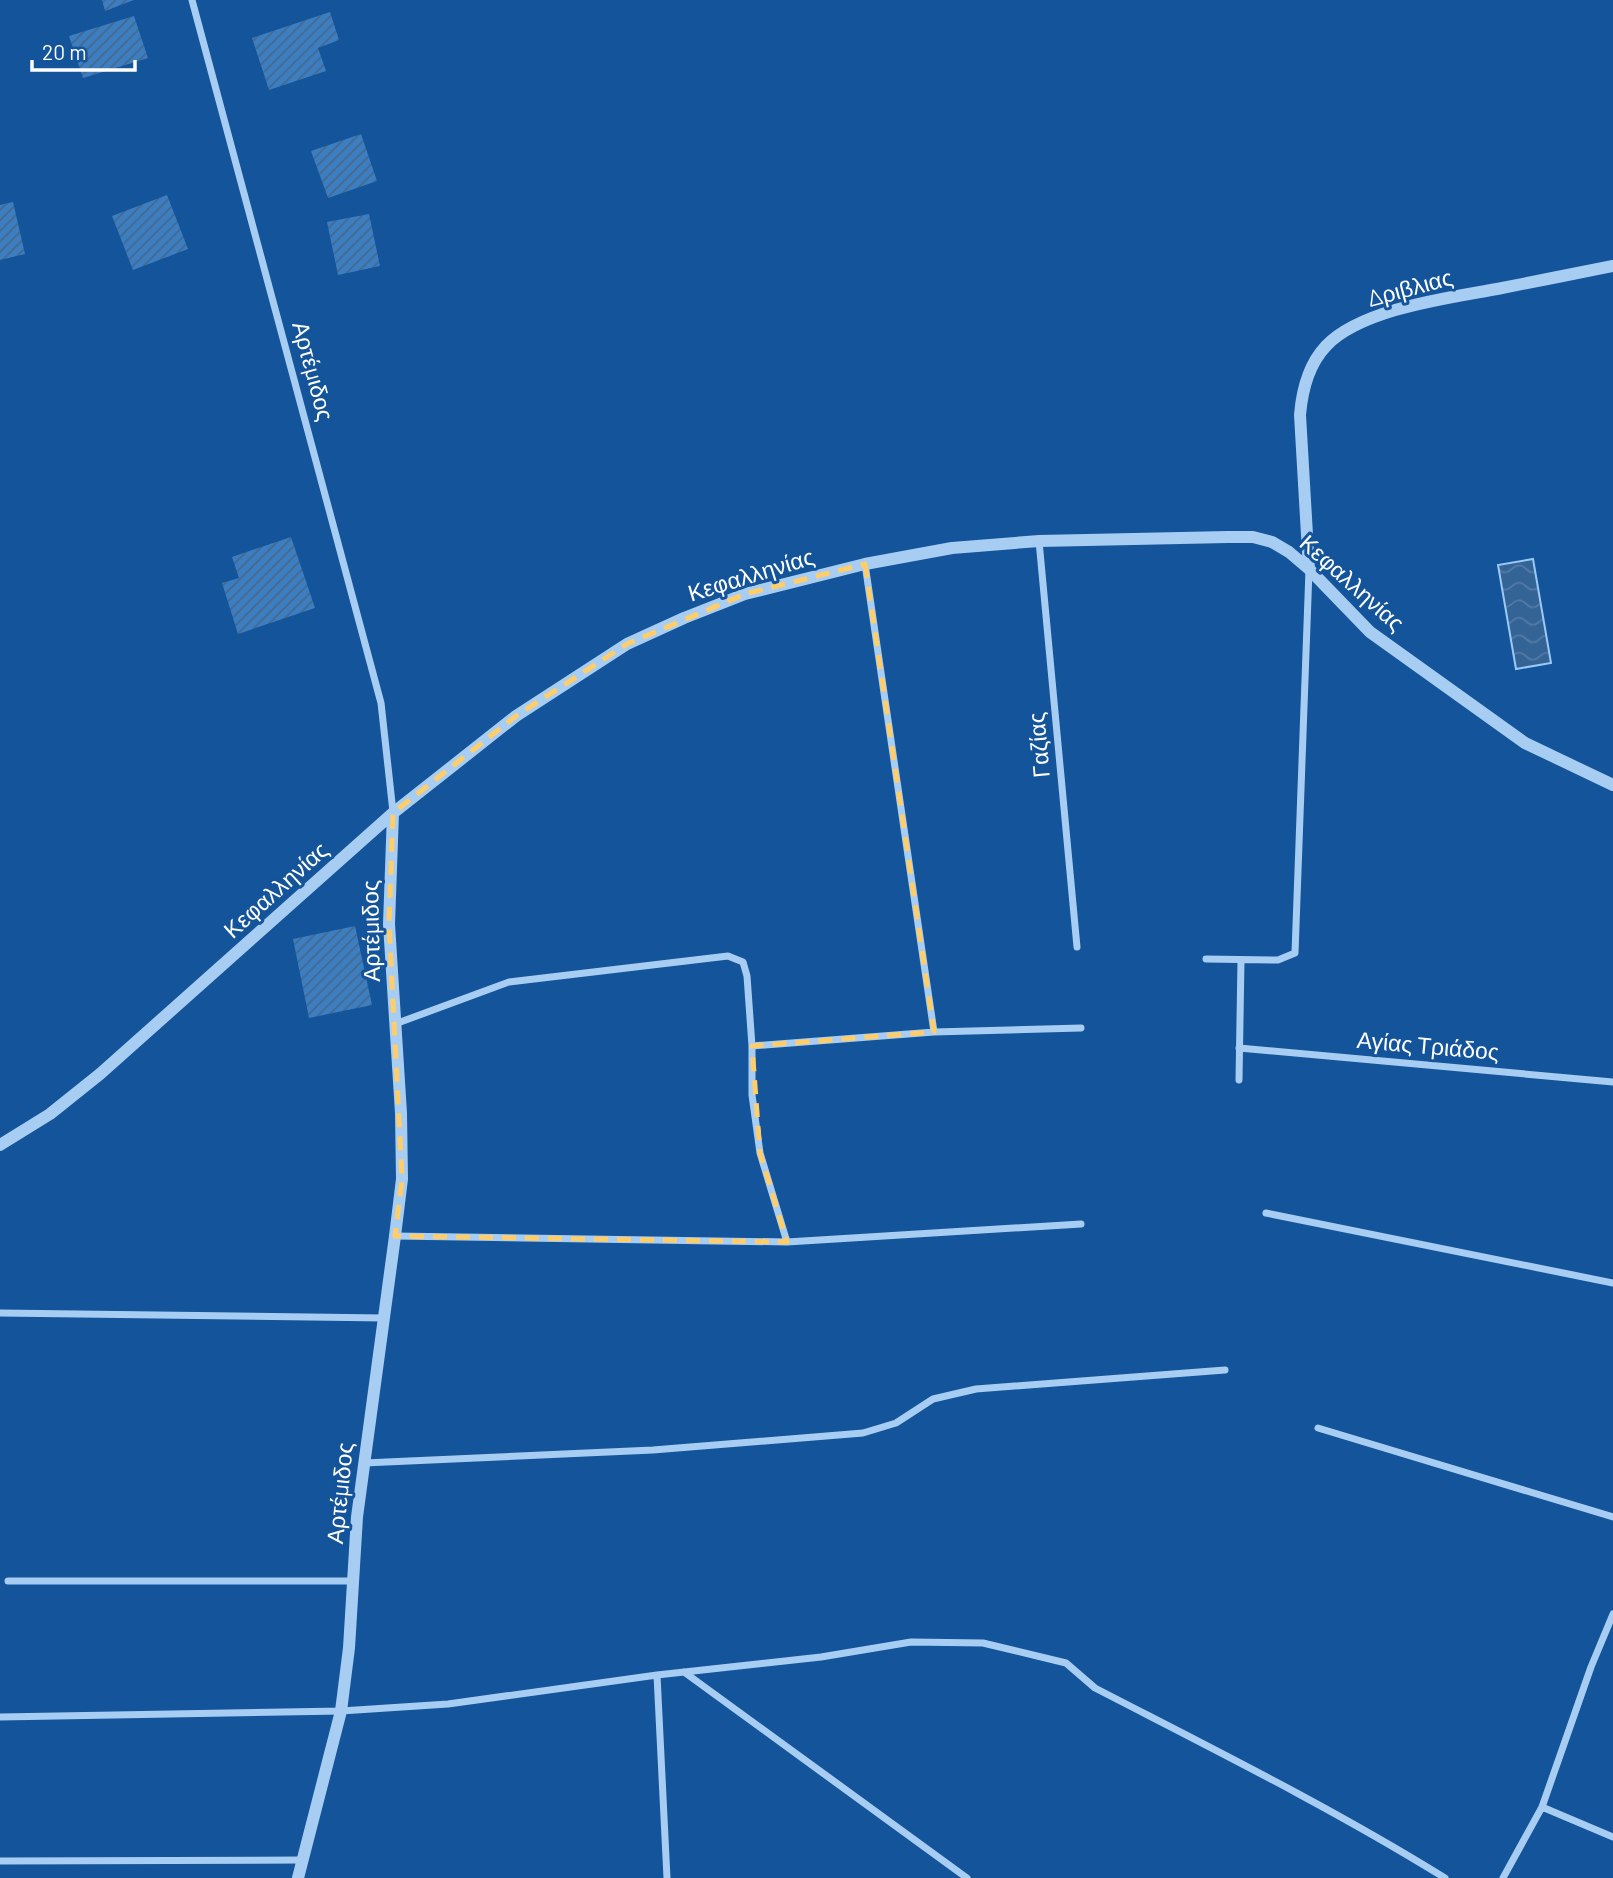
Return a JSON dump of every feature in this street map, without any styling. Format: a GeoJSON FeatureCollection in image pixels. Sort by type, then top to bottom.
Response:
{"type":"FeatureCollection","features":[{"type":"Feature","properties":{"kind":"street","name":"Αρτέμιδος"},"geometry":{"type":"LineString","coordinates":[[192,0],[381,703],[394,813],[389,924],[401,1113],[402,1179],[363,1463],[349,1648],[341,1711],[298,1878]]}},
{"type":"Feature","properties":{"kind":"street","name":"Δριβλιας"},"geometry":{"type":"LineString","coordinates":[[1309,569],[1300,415],[1302,392],[1310,372],[1327,345],[1358,324],[1401,308],[1613,266]]}},
{"type":"Feature","properties":{"kind":"street","name":"Κεφαλληνίας"},"geometry":{"type":"LineString","coordinates":[[0,1145],[50,1114],[100,1074],[394,813],[516,716],[627,644],[684,618],[745,594],[865,564],[951,548],[1040,541],[1253,537],[1272,542],[1309,569],[1370,632],[1525,743],[1613,785]]}},
{"type":"Feature","properties":{"kind":"street","name":"Γαζίας"},"geometry":{"type":"LineString","coordinates":[[1040,541],[1077,947]]}},
{"type":"Feature","properties":{"kind":"street"},"geometry":{"type":"LineString","coordinates":[[865,564],[934,1032]]}},
{"type":"Feature","properties":{"kind":"street"},"geometry":{"type":"LineString","coordinates":[[1206,959],[1278,960],[1295,953],[1309,569]]}},
{"type":"Feature","properties":{"kind":"street"},"geometry":{"type":"LineString","coordinates":[[395,1024],[509,982],[728,956],[743,962],[751,1046],[752,1095],[760,1153],[787,1241]]}},
{"type":"Feature","properties":{"kind":"street"},"geometry":{"type":"LineString","coordinates":[[1239,1080],[1241,960]]}},
{"type":"Feature","properties":{"kind":"street"},"geometry":{"type":"LineString","coordinates":[[751,1046],[934,1032],[1081,1028]]}},
{"type":"Feature","properties":{"kind":"street","name":"Αγίας Τριάδος"},"geometry":{"type":"LineString","coordinates":[[1240,1048],[1613,1082]]}},
{"type":"Feature","properties":{"kind":"street"},"geometry":{"type":"LineString","coordinates":[[1266,1213],[1613,1283]]}},
{"type":"Feature","properties":{"kind":"street"},"geometry":{"type":"LineString","coordinates":[[396,1236],[787,1241],[1081,1224]]}},
{"type":"Feature","properties":{"kind":"street"},"geometry":{"type":"LineString","coordinates":[[0,1313],[384,1318]]}},
{"type":"Feature","properties":{"kind":"street"},"geometry":{"type":"LineString","coordinates":[[363,1463],[653,1450],[863,1433],[896,1423],[933,1399],[976,1389],[1225,1370]]}},
{"type":"Feature","properties":{"kind":"street"},"geometry":{"type":"LineString","coordinates":[[1318,1429],[1613,1517]]}},
{"type":"Feature","properties":{"kind":"street"},"geometry":{"type":"LineString","coordinates":[[8,1581],[353,1581]]}},
{"type":"Feature","properties":{"kind":"street"},"geometry":{"type":"LineString","coordinates":[[1503,1878],[1542,1807],[1591,1667],[1613,1614]]}},
{"type":"Feature","properties":{"kind":"street"},"geometry":{"type":"LineString","coordinates":[[0,1717],[341,1711],[448,1704],[657,1675],[821,1657],[911,1642],[983,1643],[1066,1663],[1096,1688],[1308,1798],[1445,1878]]}},
{"type":"Feature","properties":{"kind":"street"},"geometry":{"type":"LineString","coordinates":[[684,1672],[967,1878]]}},
{"type":"Feature","properties":{"kind":"street"},"geometry":{"type":"LineString","coordinates":[[657,1675],[667,1878]]}},
{"type":"Feature","properties":{"kind":"street"},"geometry":{"type":"LineString","coordinates":[[1542,1807],[1613,1837]]}},
{"type":"Feature","properties":{"kind":"street"},"geometry":{"type":"LineString","coordinates":[[0,1861],[302,1860]]}},
{"type":"Feature","properties":{"kind":"highlighted area"},"geometry":{"type":"Polygon","coordinates":[[[865,564],[934,1032],[752,1046],[760,1153],[787,1242],[395,1236],[402,1179],[389,924],[393,813],[516,716],[627,644],[745,594],[865,564]]]}},
{"type":"Feature","properties":{"kind":"water"},"geometry":{"type":"Polygon","coordinates":[[[1533,559],[1551,663],[1516,669],[1498,565],[1533,559]]]}},
{"type":"Feature","properties":{"kind":"building"},"geometry":{"type":"Polygon","coordinates":[[[102,0],[134,0],[105,11],[102,0]]]}},
{"type":"Feature","properties":{"kind":"building"},"geometry":{"type":"Polygon","coordinates":[[[330,12],[339,40],[318,48],[326,71],[269,90],[252,38],[330,12]]]}},
{"type":"Feature","properties":{"kind":"building"},"geometry":{"type":"Polygon","coordinates":[[[134,16],[148,58],[83,78],[69,36],[134,16]]]}},
{"type":"Feature","properties":{"kind":"building"},"geometry":{"type":"Polygon","coordinates":[[[361,134],[377,181],[328,198],[311,151],[361,134]]]}},
{"type":"Feature","properties":{"kind":"building"},"geometry":{"type":"Polygon","coordinates":[[[167,195],[188,249],[133,270],[112,216],[167,195]]]}},
{"type":"Feature","properties":{"kind":"building"},"geometry":{"type":"Polygon","coordinates":[[[13,202],[25,254],[0,260],[0,205],[13,202]]]}},
{"type":"Feature","properties":{"kind":"building"},"geometry":{"type":"Polygon","coordinates":[[[369,214],[380,266],[338,275],[327,222],[369,214]]]}},
{"type":"Feature","properties":{"kind":"building"},"geometry":{"type":"Polygon","coordinates":[[[291,537],[315,608],[238,634],[222,583],[239,578],[232,557],[291,537]]]}},
{"type":"Feature","properties":{"kind":"building"},"geometry":{"type":"Polygon","coordinates":[[[355,926],[372,1005],[309,1018],[293,939],[355,926]]]}}]}
